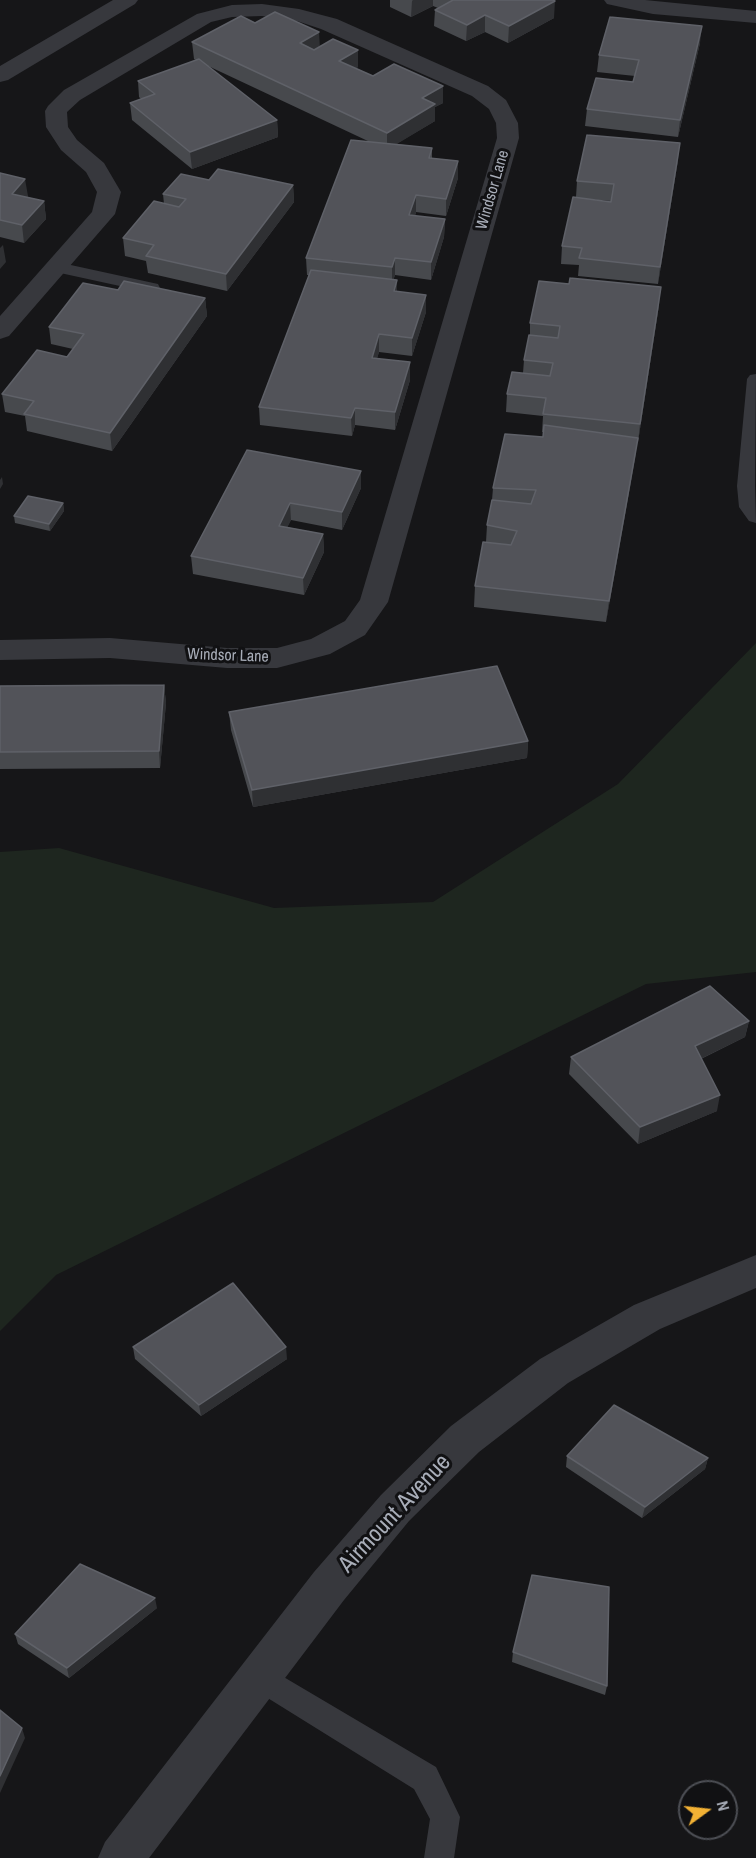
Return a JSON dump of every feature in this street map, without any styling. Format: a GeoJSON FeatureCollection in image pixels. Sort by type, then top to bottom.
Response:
{"type":"FeatureCollection","features":[{"type":"Feature","properties":{"kind":"street"},"geometry":{"type":"LineString","coordinates":[[0,75],[128,0]]}},
{"type":"Feature","properties":{"kind":"street"},"geometry":{"type":"LineString","coordinates":[[614,0],[653,8],[756,17]]}},
{"type":"Feature","properties":{"kind":"street","name":"Windsor Lane"},"geometry":{"type":"LineString","coordinates":[[0,331],[103,214],[109,192],[96,168],[69,145],[57,126],[56,111],[72,95],[204,18],[232,11],[262,10],[299,15],[329,24],[480,91],[498,105],[507,123],[508,138],[374,602],[355,628],[320,647],[277,658],[227,658],[110,648],[0,650]]}},
{"type":"Feature","properties":{"kind":"street","name":"Airmount Avenue"},"geometry":{"type":"LineString","coordinates":[[121,1858],[329,1586],[395,1508],[465,1439],[554,1371],[647,1317],[756,1271]]}},
{"type":"Feature","properties":{"kind":"lane"},"geometry":{"type":"LineString","coordinates":[[57,267],[172,292]]}},
{"type":"Feature","properties":{"kind":"lane"},"geometry":{"type":"LineString","coordinates":[[756,379],[746,486],[748,507],[756,517]]}},
{"type":"Feature","properties":{"kind":"lane"},"geometry":{"type":"LineString","coordinates":[[260,1677],[425,1778],[445,1817],[439,1858]]}},
{"type":"Feature","properties":{"kind":"shaded area"},"geometry":{"type":"Polygon","coordinates":[[[756,643],[756,972],[646,984],[56,1275],[0,1331],[0,852],[59,848],[274,908],[433,902],[618,784],[756,643]]]}},
{"type":"Feature","properties":{"kind":"building"},"geometry":{"type":"Polygon","coordinates":[[[453,0],[555,1],[509,26],[485,15],[467,25],[435,10],[453,0]]]}},
{"type":"Feature","properties":{"kind":"building"},"geometry":{"type":"Polygon","coordinates":[[[275,12],[319,32],[300,43],[314,50],[333,39],[358,50],[339,61],[373,76],[394,64],[443,86],[422,98],[435,104],[387,133],[192,42],[241,16],[255,23],[275,12]]]}},
{"type":"Feature","properties":{"kind":"building"},"geometry":{"type":"Polygon","coordinates":[[[610,17],[702,26],[680,120],[587,109],[596,78],[633,82],[639,60],[599,55],[610,17]]]}},
{"type":"Feature","properties":{"kind":"building"},"geometry":{"type":"Polygon","coordinates":[[[199,59],[277,120],[190,152],[130,103],[155,94],[138,81],[199,59]]]}},
{"type":"Feature","properties":{"kind":"building"},"geometry":{"type":"Polygon","coordinates":[[[587,135],[680,143],[660,267],[579,258],[582,248],[562,246],[573,197],[611,202],[614,184],[577,181],[587,135]]]}},
{"type":"Feature","properties":{"kind":"building"},"geometry":{"type":"Polygon","coordinates":[[[351,140],[432,148],[429,158],[458,161],[446,199],[416,195],[409,215],[445,219],[431,262],[395,258],[392,267],[306,258],[351,140]]]}},
{"type":"Feature","properties":{"kind":"building"},"geometry":{"type":"Polygon","coordinates":[[[218,169],[293,185],[226,274],[146,256],[154,245],[123,238],[154,201],[179,207],[186,199],[163,194],[181,174],[209,180],[218,169]]]}},
{"type":"Feature","properties":{"kind":"building"},"geometry":{"type":"Polygon","coordinates":[[[0,173],[25,179],[12,194],[44,201],[22,225],[0,220],[0,173]]]}},
{"type":"Feature","properties":{"kind":"building"},"geometry":{"type":"Polygon","coordinates":[[[311,270],[397,280],[394,291],[426,295],[412,338],[379,334],[372,358],[410,362],[395,412],[355,408],[351,418],[259,407],[311,270]]]}},
{"type":"Feature","properties":{"kind":"building"},"geometry":{"type":"Polygon","coordinates":[[[570,278],[661,287],[640,424],[543,414],[546,398],[507,394],[512,372],[550,376],[553,363],[524,360],[529,335],[558,338],[560,326],[530,323],[539,281],[569,284],[570,278]]]}},
{"type":"Feature","properties":{"kind":"building"},"geometry":{"type":"Polygon","coordinates":[[[124,281],[205,298],[110,433],[24,414],[34,401],[2,394],[37,350],[67,357],[84,334],[49,327],[83,283],[118,290],[124,281]]]}},
{"type":"Feature","properties":{"kind":"building"},"geometry":{"type":"Polygon","coordinates":[[[544,425],[638,438],[609,601],[475,586],[483,542],[511,545],[517,531],[487,525],[492,500],[531,504],[536,490],[493,488],[505,434],[543,437],[544,425]]]}},
{"type":"Feature","properties":{"kind":"building"},"geometry":{"type":"Polygon","coordinates":[[[247,450],[361,471],[342,512],[290,503],[279,526],[323,534],[303,578],[191,556],[247,450]]]}},
{"type":"Feature","properties":{"kind":"building"},"geometry":{"type":"Polygon","coordinates":[[[28,496],[63,503],[49,524],[14,516],[28,496]]]}},
{"type":"Feature","properties":{"kind":"building"},"geometry":{"type":"Polygon","coordinates":[[[497,666],[528,741],[252,790],[229,712],[497,666]]]}},
{"type":"Feature","properties":{"kind":"building"},"geometry":{"type":"Polygon","coordinates":[[[164,685],[159,751],[0,752],[0,686],[164,685]]]}},
{"type":"Feature","properties":{"kind":"building"},"geometry":{"type":"Polygon","coordinates":[[[710,986],[749,1021],[695,1046],[720,1095],[640,1127],[571,1057],[710,986]]]}},
{"type":"Feature","properties":{"kind":"building"},"geometry":{"type":"Polygon","coordinates":[[[233,1283],[286,1347],[199,1405],[133,1347],[233,1283]]]}},
{"type":"Feature","properties":{"kind":"building"},"geometry":{"type":"Polygon","coordinates":[[[614,1405],[708,1458],[645,1507],[567,1456],[614,1405]]]}},
{"type":"Feature","properties":{"kind":"building"},"geometry":{"type":"Polygon","coordinates":[[[80,1564],[155,1598],[67,1668],[15,1634],[80,1564]]]}},
{"type":"Feature","properties":{"kind":"building"},"geometry":{"type":"Polygon","coordinates":[[[532,1575],[609,1587],[607,1686],[513,1652],[532,1575]]]}},
{"type":"Feature","properties":{"kind":"building"},"geometry":{"type":"Polygon","coordinates":[[[0,1710],[22,1728],[0,1776],[0,1710]]]}}]}
